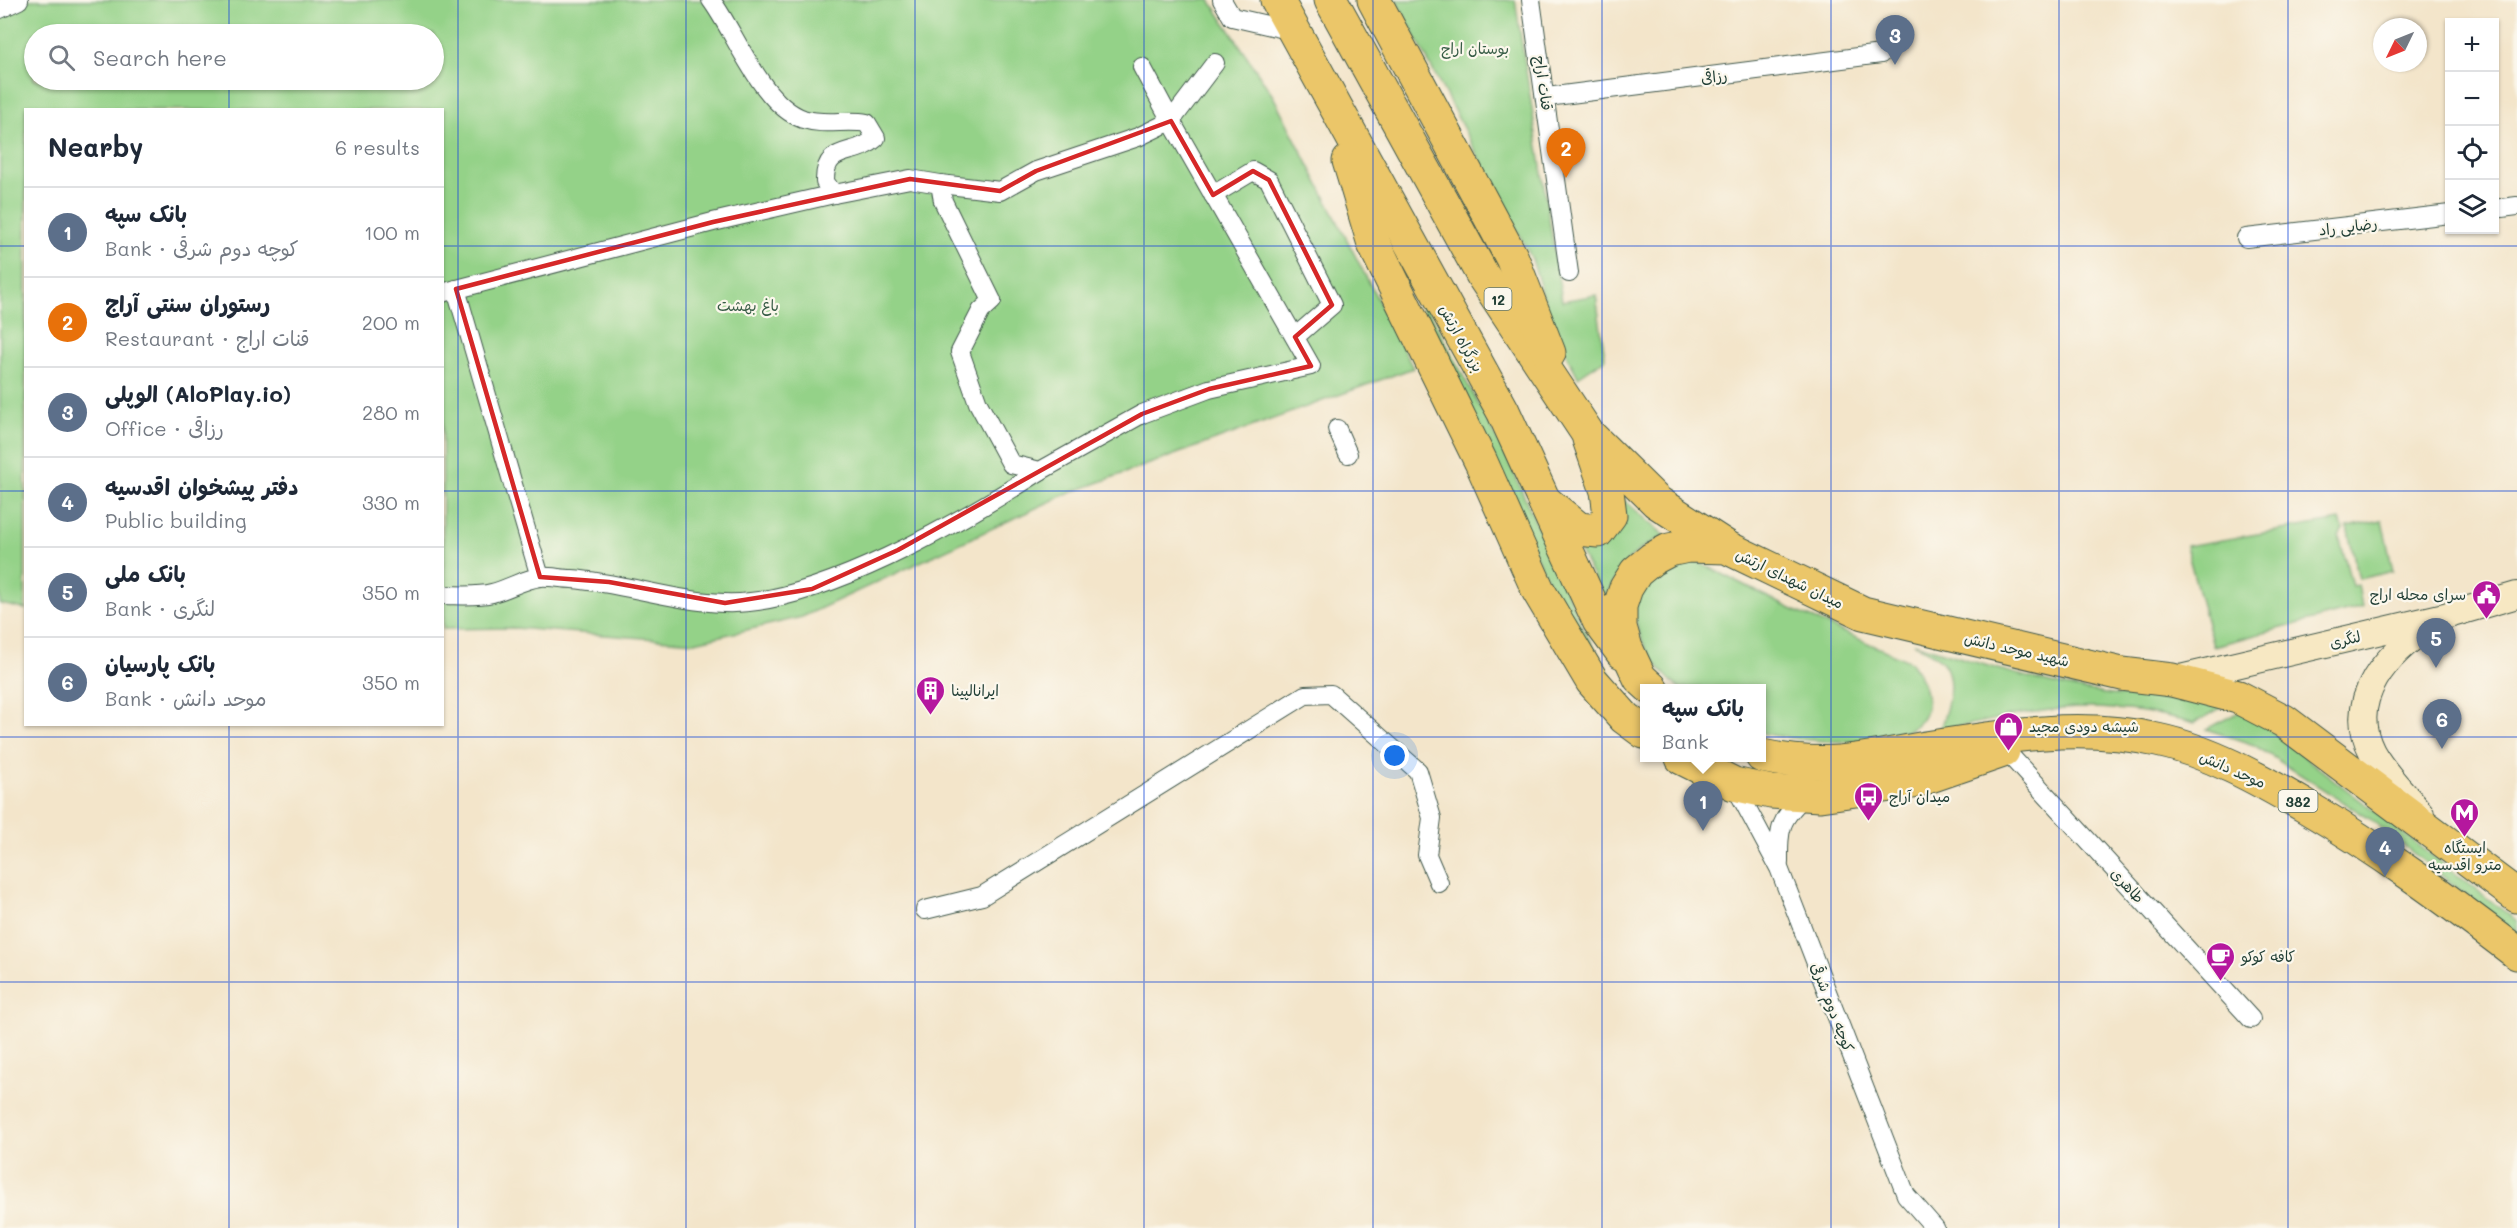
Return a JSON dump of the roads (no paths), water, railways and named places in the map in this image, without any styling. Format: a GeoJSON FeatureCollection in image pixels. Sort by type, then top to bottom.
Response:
{"type":"FeatureCollection","features":[{"type":"Feature","properties":{"kind":"highway"},"geometry":{"type":"LineString","coordinates":[[1270,0],[1293,30]]}},
{"type":"Feature","properties":{"kind":"highway","name":"بزرگراه ارتش"},"geometry":{"type":"LineString","coordinates":[[1277,0],[1503,411],[1599,621],[1646,683]]}},
{"type":"Feature","properties":{"kind":"highway","name":"12"},"geometry":{"type":"LineString","coordinates":[[1331,0],[1483,276],[1588,434],[1656,502],[1726,547]]}},
{"type":"Feature","properties":{"kind":"highway"},"geometry":{"type":"LineString","coordinates":[[1377,3],[1512,258],[1566,403]]}},
{"type":"Feature","properties":{"kind":"highway"},"geometry":{"type":"LineString","coordinates":[[1335,107],[1374,244],[1481,462],[1538,590],[1592,681],[1625,718],[1640,729]]}},
{"type":"Feature","properties":{"kind":"highway"},"geometry":{"type":"LineString","coordinates":[[1543,500],[1579,529],[1598,531],[1610,515],[1607,491],[1588,434]]}},
{"type":"Feature","properties":{"kind":"highway","name":"میدان شهدای ارتش"},"geometry":{"type":"LineString","coordinates":[[1646,683],[1626,648],[1620,627],[1620,606],[1626,588],[1636,572],[1652,559],[1669,550],[1688,546],[1726,547],[1863,613]]}},
{"type":"Feature","properties":{"kind":"highway","name":"شهید موحد دانش"},"geometry":{"type":"LineString","coordinates":[[1863,613],[2122,674],[2172,680]]}},
{"type":"Feature","properties":{"kind":"highway"},"geometry":{"type":"LineString","coordinates":[[2172,680],[2238,697],[2284,721],[2517,896]]}},
{"type":"Feature","properties":{"kind":"highway","name":"موحد دانش"},"geometry":{"type":"LineString","coordinates":[[2044,733],[2102,732],[2157,740],[2204,755],[2241,771],[2355,836],[2421,879],[2517,953]]}},
{"type":"Feature","properties":{"kind":"highway"},"geometry":{"type":"LineString","coordinates":[[1690,762],[1734,784],[1771,792],[1820,795],[1913,782],[2005,750],[2044,733]]}},
{"type":"Feature","properties":{"kind":"highway","name":"382"},"geometry":{"type":"LineString","coordinates":[[1766,757],[1796,763],[1836,764],[1943,745],[2044,733]]}},
{"type":"Feature","properties":{"kind":"main road","name":"لنگری"},"geometry":{"type":"LineString","coordinates":[[2172,680],[2445,616],[2517,594]]}},
{"type":"Feature","properties":{"kind":"main road"},"geometry":{"type":"LineString","coordinates":[[2436,834],[2372,753],[2362,712],[2368,692],[2394,652],[2407,640],[2445,616]]}},
{"type":"Feature","properties":{"kind":"street"},"geometry":{"type":"LineString","coordinates":[[0,9],[19,0]]}},
{"type":"Feature","properties":{"kind":"street"},"geometry":{"type":"LineString","coordinates":[[711,0],[728,23],[762,86],[778,101],[801,118],[825,124],[854,121],[867,123],[876,138],[868,145],[836,154],[827,162],[825,182],[834,194]]}},
{"type":"Feature","properties":{"kind":"street"},"geometry":{"type":"LineString","coordinates":[[1222,0],[1232,17],[1293,30]]}},
{"type":"Feature","properties":{"kind":"street","name":"قنات اراج"},"geometry":{"type":"LineString","coordinates":[[1531,0],[1547,98],[1569,273]]}},
{"type":"Feature","properties":{"kind":"street","name":"رزاقی"},"geometry":{"type":"LineString","coordinates":[[1547,98],[1881,54]]}},
{"type":"Feature","properties":{"kind":"street"},"geometry":{"type":"LineString","coordinates":[[540,577],[449,291],[713,222],[910,179],[1000,191],[1036,171],[1138,137],[1171,121],[1215,63]]}},
{"type":"Feature","properties":{"kind":"street"},"geometry":{"type":"LineString","coordinates":[[444,595],[490,594],[540,577],[609,582],[638,590],[725,603],[762,600],[812,588],[898,550],[1003,495],[1040,471],[1142,414],[1209,389],[1311,366],[1142,67]]}},
{"type":"Feature","properties":{"kind":"street"},"geometry":{"type":"LineString","coordinates":[[1213,195],[1252,171],[1269,180],[1332,305],[1294,338]]}},
{"type":"Feature","properties":{"kind":"street"},"geometry":{"type":"LineString","coordinates":[[940,184],[943,201],[992,301],[981,311],[960,352],[978,403],[1011,464],[1040,471]]}},
{"type":"Feature","properties":{"kind":"street"},"geometry":{"type":"LineString","coordinates":[[2499,208],[2517,206]]}},
{"type":"Feature","properties":{"kind":"street","name":"رضایی راد"},"geometry":{"type":"LineString","coordinates":[[2246,238],[2445,215]]}},
{"type":"Feature","properties":{"kind":"street"},"geometry":{"type":"LineString","coordinates":[[1337,429],[1348,454]]}},
{"type":"Feature","properties":{"kind":"street"},"geometry":{"type":"LineString","coordinates":[[925,910],[982,896],[1305,695],[1331,693],[1418,771],[1432,818],[1427,855],[1439,883]]}},
{"type":"Feature","properties":{"kind":"street","name":"طاهری"},"geometry":{"type":"LineString","coordinates":[[2005,750],[2251,1019]]}},
{"type":"Feature","properties":{"kind":"street","name":"کوچه دوم شرقی"},"geometry":{"type":"LineString","coordinates":[[1734,784],[1779,868],[1906,1195],[1935,1228]]}},
{"type":"Feature","properties":{"kind":"street"},"geometry":{"type":"LineString","coordinates":[[1779,868],[1779,827],[1787,814],[1806,795]]}},
{"type":"Feature","properties":{"kind":"place","name":"الوپلی (AloPlay.io)"},"geometry":{"type":"Point","coordinates":[1895,65]}},
{"type":"Feature","properties":{"kind":"place","name":"رستوران سنتی آراج"},"geometry":{"type":"Point","coordinates":[1566,178]}},
{"type":"Feature","properties":{"kind":"place","name":"سرای محله اراج"},"geometry":{"type":"Point","coordinates":[2487,620]}},
{"type":"Feature","properties":{"kind":"place","name":"بانک ملی"},"geometry":{"type":"Point","coordinates":[2436,668]}},
{"type":"Feature","properties":{"kind":"place","name":"ایرانالپینا"},"geometry":{"type":"Point","coordinates":[930,716]}},
{"type":"Feature","properties":{"kind":"place","name":"بانک پارسیان"},"geometry":{"type":"Point","coordinates":[2442,749]}},
{"type":"Feature","properties":{"kind":"place","name":"شیشه دودی مجید"},"geometry":{"type":"Point","coordinates":[2008,752]}},
{"type":"Feature","properties":{"kind":"place","name":"میدان آراج"},"geometry":{"type":"Point","coordinates":[1868,822]}},
{"type":"Feature","properties":{"kind":"place","name":"بانک سپه"},"geometry":{"type":"Point","coordinates":[1703,831]}},
{"type":"Feature","properties":{"kind":"place","name":"ایستگاه مترو اقدسیه"},"geometry":{"type":"Point","coordinates":[2465,838]}},
{"type":"Feature","properties":{"kind":"place","name":"دفتر پیشخوان اقدسیه"},"geometry":{"type":"Point","coordinates":[2385,877]}},
{"type":"Feature","properties":{"kind":"place","name":"کافه کوکو"},"geometry":{"type":"Point","coordinates":[2220,982]}},
{"type":"Feature","properties":{"kind":"park label","name":"بوستان اراج"},"geometry":{"type":"Point","coordinates":[1475,48]}},
{"type":"Feature","properties":{"kind":"park label","name":"باغ بهشت"},"geometry":{"type":"Point","coordinates":[748,305]}}]}
